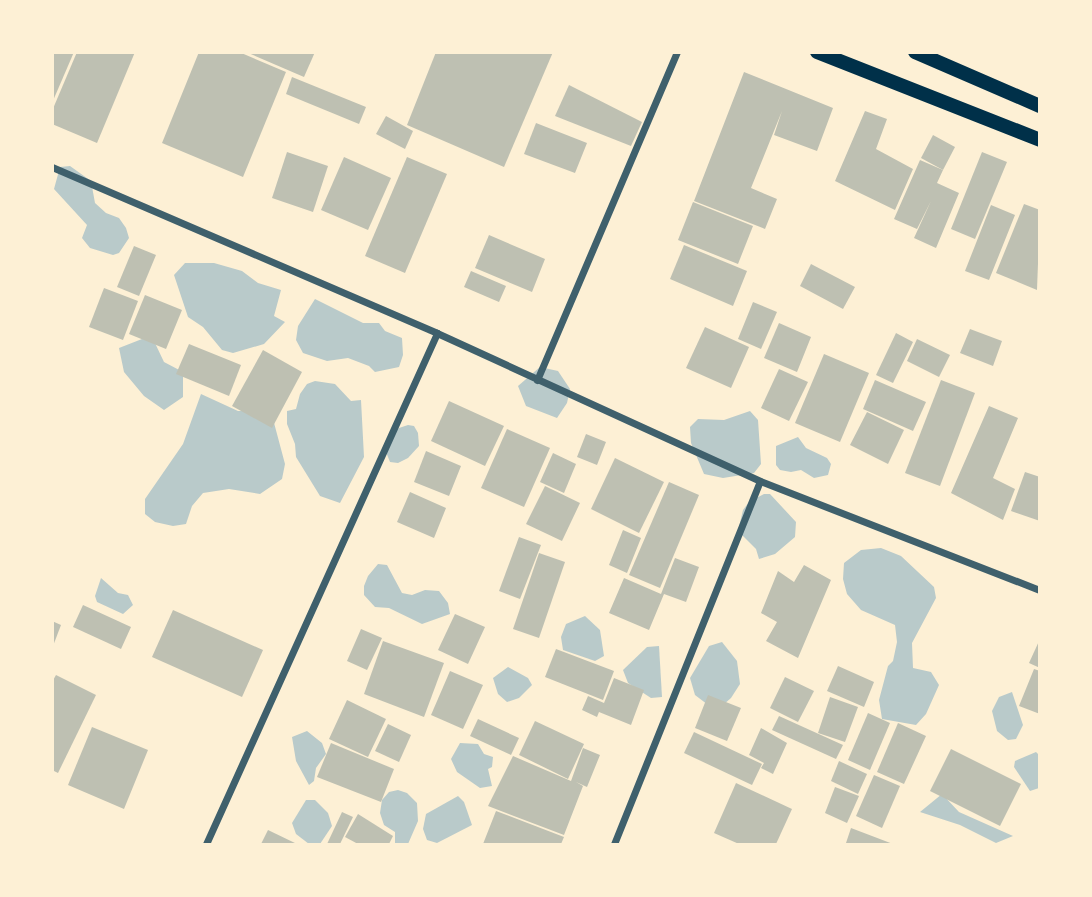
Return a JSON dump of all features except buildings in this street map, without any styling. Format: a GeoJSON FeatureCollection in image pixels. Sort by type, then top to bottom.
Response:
{"type":"FeatureCollection","features":[{"type":"Feature","properties":{"kind":"main road"},"geometry":{"type":"LineString","coordinates":[[817,52],[1040,140]]}},
{"type":"Feature","properties":{"kind":"main road"},"geometry":{"type":"LineString","coordinates":[[915,52],[1040,106]]}},
{"type":"Feature","properties":{"kind":"street"},"geometry":{"type":"LineString","coordinates":[[537,380],[677,52]]}},
{"type":"Feature","properties":{"kind":"street"},"geometry":{"type":"LineString","coordinates":[[52,166],[437,333],[760,481],[1040,590]]}},
{"type":"Feature","properties":{"kind":"street"},"geometry":{"type":"LineString","coordinates":[[206,845],[437,333]]}},
{"type":"Feature","properties":{"kind":"street"},"geometry":{"type":"LineString","coordinates":[[614,845],[760,481]]}},
{"type":"Feature","properties":{"kind":"shaded area"},"geometry":{"type":"Polygon","coordinates":[[[70,166],[91,181],[95,203],[106,213],[119,218],[126,228],[129,238],[119,253],[113,255],[90,248],[82,238],[87,225],[54,189],[60,167],[70,166]]]}},
{"type":"Feature","properties":{"kind":"shaded area"},"geometry":{"type":"Polygon","coordinates":[[[185,263],[214,263],[242,271],[258,283],[281,290],[274,316],[285,322],[264,344],[233,353],[222,350],[203,327],[188,317],[174,275],[185,263]]]}},
{"type":"Feature","properties":{"kind":"shaded area"},"geometry":{"type":"Polygon","coordinates":[[[315,299],[363,323],[379,323],[385,331],[402,338],[403,355],[399,367],[375,372],[369,366],[348,358],[327,361],[303,353],[296,340],[298,326],[315,299]]]}},
{"type":"Feature","properties":{"kind":"shaded area"},"geometry":{"type":"Polygon","coordinates":[[[142,339],[154,341],[164,362],[183,372],[183,397],[164,410],[144,396],[124,372],[119,348],[142,339]]]}},
{"type":"Feature","properties":{"kind":"shaded area"},"geometry":{"type":"Polygon","coordinates":[[[540,367],[558,371],[570,389],[567,403],[557,418],[526,406],[518,386],[540,367]]]}},
{"type":"Feature","properties":{"kind":"shaded area"},"geometry":{"type":"Polygon","coordinates":[[[315,381],[335,384],[351,401],[361,400],[364,457],[340,503],[320,496],[296,457],[295,444],[287,424],[287,411],[296,409],[300,394],[307,384],[315,381]]]}},
{"type":"Feature","properties":{"kind":"shaded area"},"geometry":{"type":"Polygon","coordinates":[[[201,394],[238,411],[253,411],[273,419],[285,464],[282,479],[260,494],[229,489],[203,493],[192,506],[186,524],[173,526],[155,522],[145,514],[145,499],[183,444],[201,394]]]}},
{"type":"Feature","properties":{"kind":"shaded area"},"geometry":{"type":"Polygon","coordinates":[[[750,411],[758,420],[761,464],[754,473],[723,478],[704,474],[691,443],[690,427],[698,419],[724,420],[750,411]]]}},
{"type":"Feature","properties":{"kind":"shaded area"},"geometry":{"type":"Polygon","coordinates":[[[414,426],[418,433],[419,446],[408,458],[398,463],[390,462],[384,447],[386,440],[399,428],[414,426]]]}},
{"type":"Feature","properties":{"kind":"shaded area"},"geometry":{"type":"Polygon","coordinates":[[[798,437],[806,448],[827,458],[831,464],[828,475],[814,478],[801,470],[780,470],[776,465],[776,446],[798,437]]]}},
{"type":"Feature","properties":{"kind":"shaded area"},"geometry":{"type":"Polygon","coordinates":[[[764,494],[770,494],[796,522],[795,537],[775,554],[759,559],[756,549],[738,531],[743,510],[749,502],[764,494]]]}},
{"type":"Feature","properties":{"kind":"shaded area"},"geometry":{"type":"Polygon","coordinates":[[[881,548],[901,556],[934,587],[936,598],[912,643],[913,668],[931,672],[939,685],[926,714],[916,725],[882,719],[879,700],[888,666],[893,661],[897,642],[895,625],[861,610],[847,594],[843,579],[844,563],[861,550],[881,548]]]}},
{"type":"Feature","properties":{"kind":"shaded area"},"geometry":{"type":"Polygon","coordinates":[[[378,564],[387,565],[402,593],[412,595],[425,590],[439,591],[448,603],[450,614],[422,624],[389,608],[375,607],[364,595],[364,586],[378,564]]]}},
{"type":"Feature","properties":{"kind":"shaded area"},"geometry":{"type":"Polygon","coordinates":[[[101,578],[118,593],[128,595],[133,605],[123,614],[97,602],[95,596],[101,578]]]}},
{"type":"Feature","properties":{"kind":"shaded area"},"geometry":{"type":"Polygon","coordinates":[[[585,616],[600,630],[604,656],[595,661],[563,650],[561,637],[566,624],[585,616]]]}},
{"type":"Feature","properties":{"kind":"shaded area"},"geometry":{"type":"Polygon","coordinates":[[[722,642],[737,661],[740,684],[731,698],[716,711],[695,695],[690,678],[709,646],[722,642]]]}},
{"type":"Feature","properties":{"kind":"shaded area"},"geometry":{"type":"Polygon","coordinates":[[[659,646],[662,697],[651,698],[628,683],[623,670],[647,647],[659,646]]]}},
{"type":"Feature","properties":{"kind":"shaded area"},"geometry":{"type":"Polygon","coordinates":[[[508,667],[528,678],[532,685],[519,698],[507,702],[498,694],[493,678],[508,667]]]}},
{"type":"Feature","properties":{"kind":"shaded area"},"geometry":{"type":"Polygon","coordinates":[[[1012,692],[1023,725],[1016,739],[1008,740],[997,731],[992,711],[999,697],[1012,692]]]}},
{"type":"Feature","properties":{"kind":"shaded area"},"geometry":{"type":"Polygon","coordinates":[[[307,731],[322,743],[326,754],[316,768],[314,781],[309,785],[296,761],[292,737],[307,731]]]}},
{"type":"Feature","properties":{"kind":"shaded area"},"geometry":{"type":"Polygon","coordinates":[[[460,743],[478,744],[484,754],[493,757],[492,767],[488,769],[492,786],[480,788],[457,772],[451,759],[460,743]]]}},
{"type":"Feature","properties":{"kind":"shaded area"},"geometry":{"type":"Polygon","coordinates":[[[1036,752],[1039,755],[1039,788],[1030,791],[1014,767],[1015,761],[1036,752]]]}},
{"type":"Feature","properties":{"kind":"shaded area"},"geometry":{"type":"Polygon","coordinates":[[[398,790],[407,793],[417,803],[418,821],[408,844],[395,844],[395,832],[384,825],[380,813],[382,800],[389,792],[398,790]]]}},
{"type":"Feature","properties":{"kind":"shaded area"},"geometry":{"type":"Polygon","coordinates":[[[942,794],[959,812],[1013,836],[996,843],[960,825],[920,812],[942,794]]]}},
{"type":"Feature","properties":{"kind":"shaded area"},"geometry":{"type":"Polygon","coordinates":[[[458,796],[464,802],[472,825],[437,843],[427,840],[423,829],[426,814],[458,796]]]}},
{"type":"Feature","properties":{"kind":"shaded area"},"geometry":{"type":"Polygon","coordinates":[[[306,800],[315,800],[328,813],[332,826],[320,844],[309,844],[296,834],[292,823],[306,800]]]}}]}
